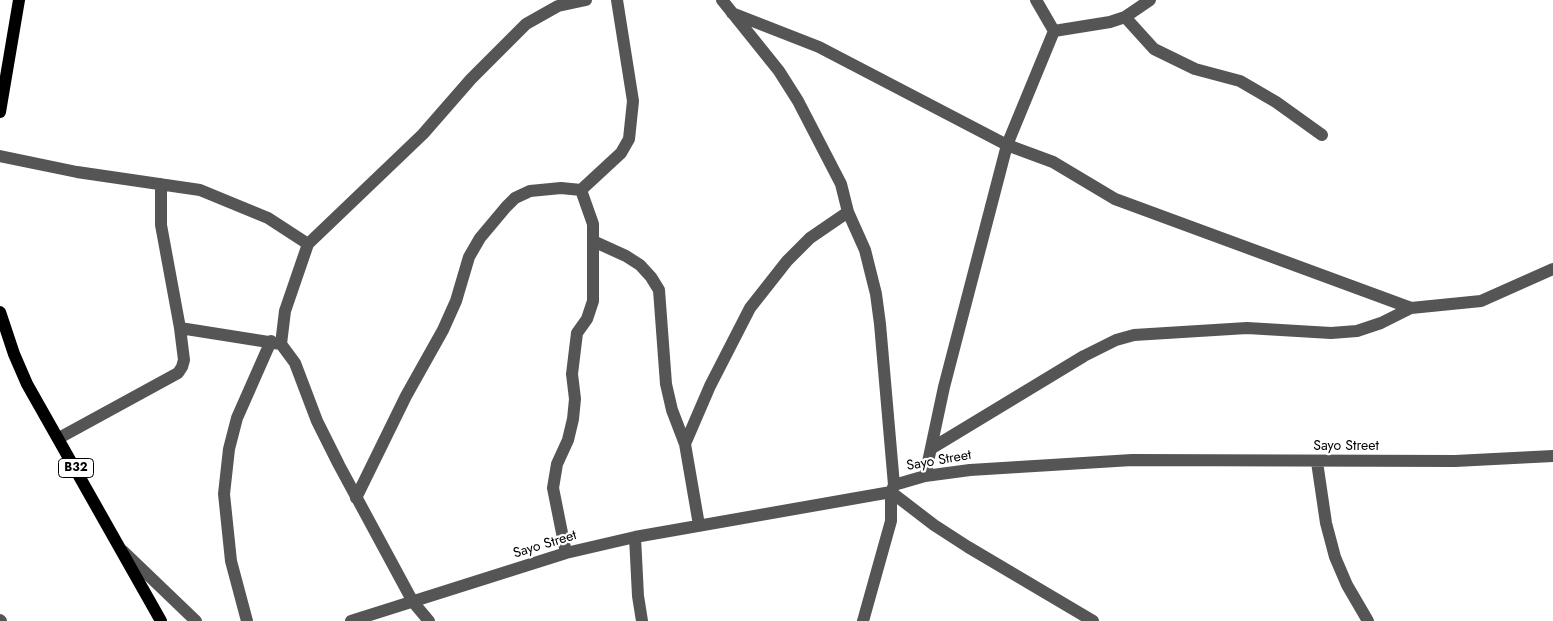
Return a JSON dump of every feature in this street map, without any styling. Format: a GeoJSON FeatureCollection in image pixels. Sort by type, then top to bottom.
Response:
{"type":"FeatureCollection","features":[{"type":"Feature","properties":{"kind":"main road"},"geometry":{"type":"LineString","coordinates":[[0,112],[19,0]]}},
{"type":"Feature","properties":{"kind":"main road","name":"B32"},"geometry":{"type":"LineString","coordinates":[[0,312],[20,370],[161,621]]}},
{"type":"Feature","properties":{"kind":"street"},"geometry":{"type":"LineString","coordinates":[[247,621],[231,561],[224,494],[229,449],[237,418],[276,343],[308,244],[423,134],[471,79],[526,24],[558,6],[586,0]]}},
{"type":"Feature","properties":{"kind":"street"},"geometry":{"type":"LineString","coordinates":[[356,498],[406,396],[443,330],[456,302],[469,257],[480,238],[511,203],[530,191],[562,188],[582,190],[621,153],[629,139],[633,101],[616,0]]}},
{"type":"Feature","properties":{"kind":"street"},"geometry":{"type":"LineString","coordinates":[[722,0],[779,72],[798,101],[841,184],[848,212],[865,250],[876,294],[892,489],[891,521],[864,621]]}},
{"type":"Feature","properties":{"kind":"street"},"geometry":{"type":"LineString","coordinates":[[1036,0],[1054,31]]}},
{"type":"Feature","properties":{"kind":"street"},"geometry":{"type":"LineString","coordinates":[[1054,31],[1110,22],[1124,17],[1150,0]]}},
{"type":"Feature","properties":{"kind":"street"},"geometry":{"type":"LineString","coordinates":[[732,13],[819,47],[1007,144],[1053,162],[1115,200],[1411,308]]}},
{"type":"Feature","properties":{"kind":"street"},"geometry":{"type":"LineString","coordinates":[[1124,17],[1154,49],[1195,69],[1240,82],[1276,102],[1322,136]]}},
{"type":"Feature","properties":{"kind":"street"},"geometry":{"type":"LineString","coordinates":[[926,476],[944,387],[1007,144],[1054,31]]}},
{"type":"Feature","properties":{"kind":"street"},"geometry":{"type":"LineString","coordinates":[[0,156],[77,172],[200,190],[248,208],[268,218],[308,244]]}},
{"type":"Feature","properties":{"kind":"street"},"geometry":{"type":"LineString","coordinates":[[59,438],[178,373],[184,360],[161,225],[161,184]]}},
{"type":"Feature","properties":{"kind":"street"},"geometry":{"type":"LineString","coordinates":[[566,553],[553,488],[556,464],[568,440],[573,419],[575,399],[572,374],[577,333],[587,319],[593,301],[593,241],[590,211],[582,190]]}},
{"type":"Feature","properties":{"kind":"street"},"geometry":{"type":"LineString","coordinates":[[685,444],[710,386],[750,308],[787,261],[810,238],[848,212]]}},
{"type":"Feature","properties":{"kind":"street"},"geometry":{"type":"LineString","coordinates":[[593,241],[626,256],[640,265],[659,290],[666,384],[672,410],[685,444],[699,525]]}},
{"type":"Feature","properties":{"kind":"street"},"geometry":{"type":"LineString","coordinates":[[932,448],[1084,356],[1116,340],[1134,335],[1247,328],[1331,333],[1357,331],[1381,323],[1411,308],[1481,301],[1553,269]]}},
{"type":"Feature","properties":{"kind":"street"},"geometry":{"type":"LineString","coordinates":[[180,328],[276,343],[295,363],[317,421],[356,498],[414,602],[429,621]]}},
{"type":"Feature","properties":{"kind":"street","name":"Sayo Street"},"geometry":{"type":"LineString","coordinates":[[351,621],[566,553],[635,537],[892,489],[926,476],[991,467],[1132,460],[1455,461],[1553,456]]}},
{"type":"Feature","properties":{"kind":"street"},"geometry":{"type":"LineString","coordinates":[[1317,462],[1326,523],[1334,557],[1347,585],[1368,621]]}},
{"type":"Feature","properties":{"kind":"street"},"geometry":{"type":"LineString","coordinates":[[892,489],[934,525],[1093,621]]}},
{"type":"Feature","properties":{"kind":"street"},"geometry":{"type":"LineString","coordinates":[[635,537],[638,596],[642,621]]}},
{"type":"Feature","properties":{"kind":"street"},"geometry":{"type":"LineString","coordinates":[[118,545],[196,621]]}}]}
